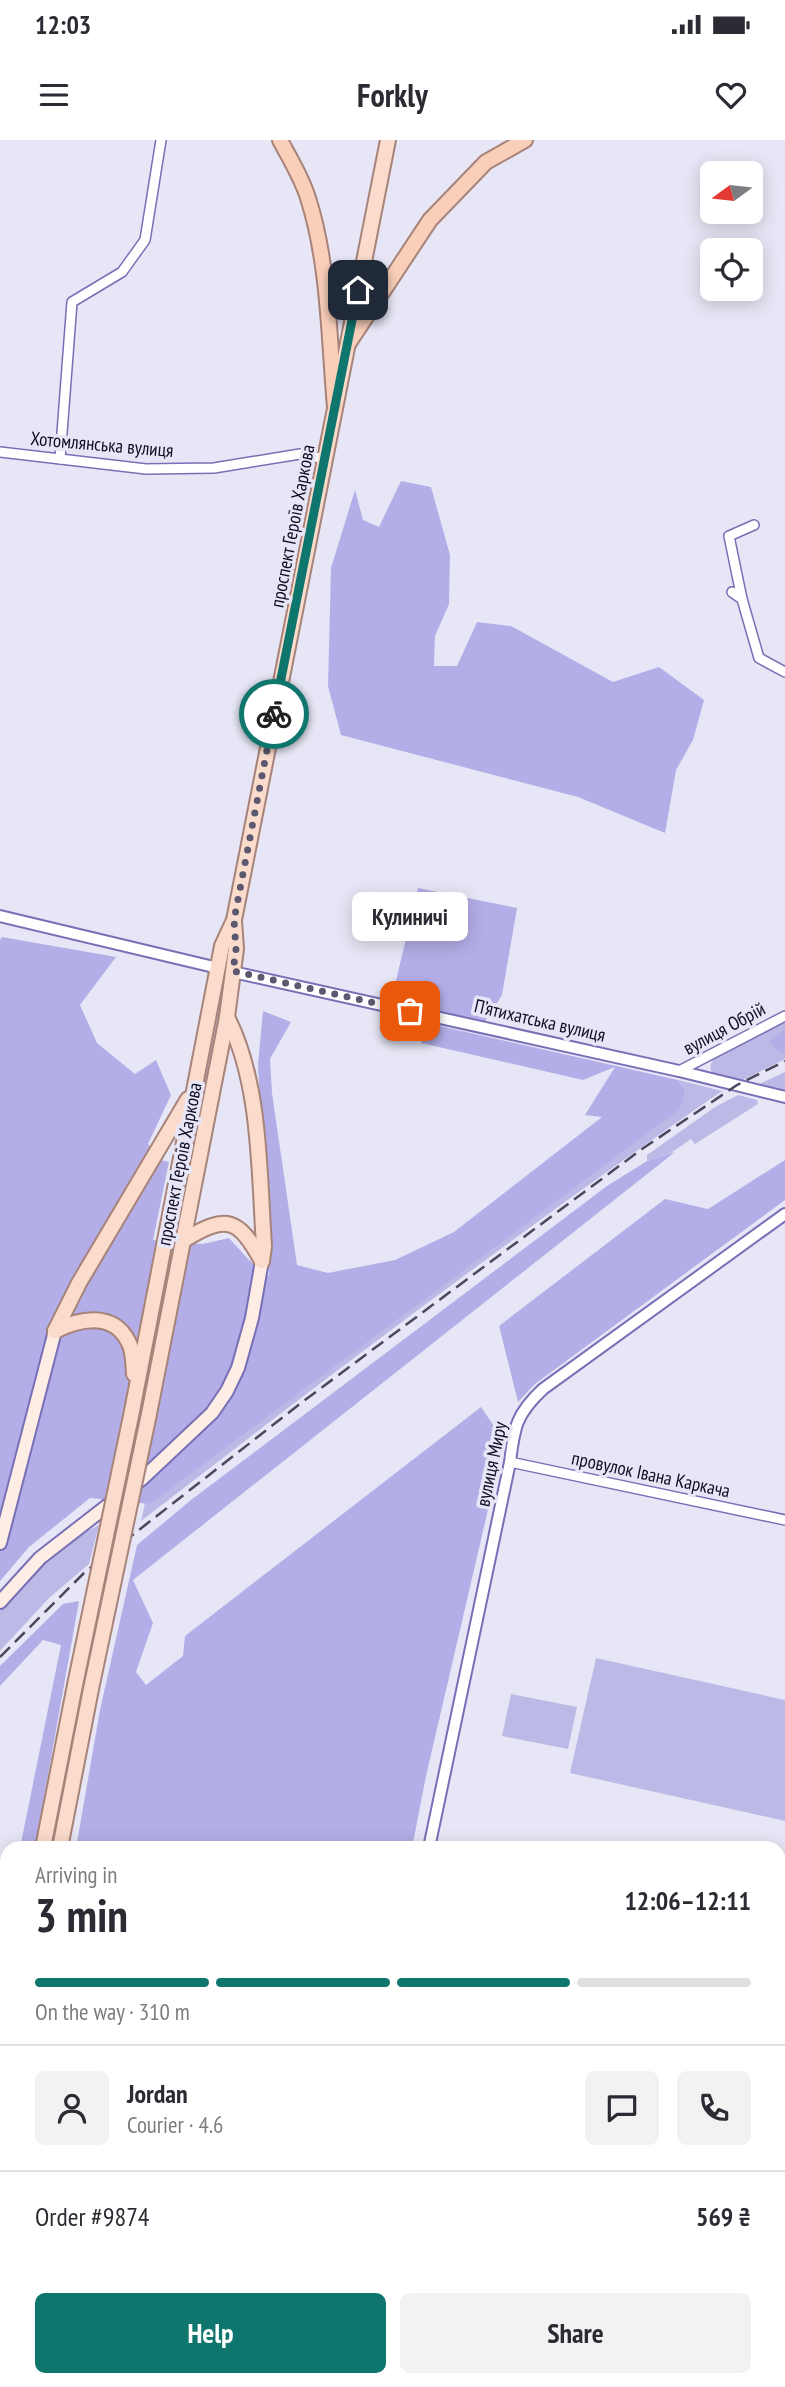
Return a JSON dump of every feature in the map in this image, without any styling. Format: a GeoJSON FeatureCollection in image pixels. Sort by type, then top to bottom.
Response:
{"type":"FeatureCollection","features":[{"type":"Feature","properties":{"kind":"highway"},"geometry":{"type":"LineString","coordinates":[[280,140],[308,197],[315,224],[321,255],[335,407]]}},
{"type":"Feature","properties":{"kind":"highway"},"geometry":{"type":"LineString","coordinates":[[348,344],[430,220],[486,162],[525,140]]}},
{"type":"Feature","properties":{"kind":"main road","name":"проспект Героїв Харкова"},"geometry":{"type":"LineString","coordinates":[[44,1841],[136,1392],[192,1092],[222,946],[234,920],[388,140]]}},
{"type":"Feature","properties":{"kind":"main road","name":"проспект Героїв Харкова"},"geometry":{"type":"LineString","coordinates":[[61,1841],[184,1240],[226,1017],[236,949],[234,920]]}},
{"type":"Feature","properties":{"kind":"main road","name":"П’ятихатська вулиця"},"geometry":{"type":"LineString","coordinates":[[218,968],[233,971]]}},
{"type":"Feature","properties":{"kind":"main road"},"geometry":{"type":"LineString","coordinates":[[0,1602],[40,1558],[143,1478],[212,1413],[238,1368],[252,1318],[264,1246],[252,1109],[243,1052],[226,1017]]}},
{"type":"Feature","properties":{"kind":"main road"},"geometry":{"type":"LineString","coordinates":[[0,1543],[55,1331],[83,1276],[192,1092]]}},
{"type":"Feature","properties":{"kind":"main road"},"geometry":{"type":"LineString","coordinates":[[184,1240],[215,1224],[231,1225],[248,1235],[262,1261]]}},
{"type":"Feature","properties":{"kind":"main road"},"geometry":{"type":"LineString","coordinates":[[55,1331],[70,1323],[86,1320],[107,1321],[128,1340],[132,1350],[136,1392]]}},
{"type":"Feature","properties":{"kind":"street"},"geometry":{"type":"LineString","coordinates":[[60,459],[72,302],[122,272],[145,240],[161,140]]}},
{"type":"Feature","properties":{"kind":"street","name":"Хотомлянська вулиця"},"geometry":{"type":"LineString","coordinates":[[0,452],[146,469],[214,468],[300,454],[325,459]]}},
{"type":"Feature","properties":{"kind":"street"},"geometry":{"type":"LineString","coordinates":[[754,525],[729,536],[742,599],[759,658],[785,672]]}},
{"type":"Feature","properties":{"kind":"street"},"geometry":{"type":"LineString","coordinates":[[732,592],[742,599]]}},
{"type":"Feature","properties":{"kind":"street","name":"П’ятихатська вулиця"},"geometry":{"type":"LineString","coordinates":[[0,916],[218,968]]}},
{"type":"Feature","properties":{"kind":"street","name":"П’ятихатська вулиця"},"geometry":{"type":"LineString","coordinates":[[233,971],[785,1097]]}},
{"type":"Feature","properties":{"kind":"street","name":"вулиця Обрій"},"geometry":{"type":"LineString","coordinates":[[679,1071],[785,1016]]}},
{"type":"Feature","properties":{"kind":"street","name":"вулиця Миру"},"geometry":{"type":"LineString","coordinates":[[430,1841],[510,1462],[515,1424],[526,1404],[542,1389],[785,1214]]}},
{"type":"Feature","properties":{"kind":"street","name":"провулок Івана Каркача"},"geometry":{"type":"LineString","coordinates":[[510,1462],[785,1520]]}},
{"type":"Feature","properties":{"kind":"shaded area"},"geometry":{"type":"Polygon","coordinates":[[[401,481],[431,487],[450,555],[449,604],[435,636],[434,666],[457,666],[477,622],[511,626],[613,682],[659,667],[704,700],[693,740],[676,770],[665,833],[578,797],[341,735],[328,686],[331,568],[355,490],[363,520],[379,527],[401,481]]]}},
{"type":"Feature","properties":{"kind":"shaded area"},"geometry":{"type":"Polygon","coordinates":[[[418,888],[517,908],[502,995],[484,1023],[390,1006],[418,888]]]}},
{"type":"Feature","properties":{"kind":"shaded area"},"geometry":{"type":"Polygon","coordinates":[[[2,937],[116,957],[80,1005],[97,1043],[135,1074],[156,1060],[171,1095],[148,1144],[161,1160],[169,1162],[153,1240],[203,1244],[229,1238],[248,1259],[269,1276],[258,1064],[263,1011],[291,1022],[270,1059],[272,1093],[297,1265],[328,1273],[395,1260],[454,1232],[602,1117],[585,1115],[615,1067],[583,1080],[421,1043],[431,1024],[678,1080],[685,1091],[680,1109],[150,1504],[90,1498],[29,1547],[0,1581],[2,937]]]}},
{"type":"Feature","properties":{"kind":"shaded area"},"geometry":{"type":"Polygon","coordinates":[[[219,1002],[223,1003],[110,1565],[219,1002]]]}},
{"type":"Feature","properties":{"kind":"shaded area"},"geometry":{"type":"Polygon","coordinates":[[[785,1018],[785,1059],[743,1080],[714,1076],[711,1063],[720,1053],[785,1018]]]}},
{"type":"Feature","properties":{"kind":"shaded area"},"geometry":{"type":"Polygon","coordinates":[[[785,1029],[785,1052],[781,1053],[769,1042],[785,1029]]]}},
{"type":"Feature","properties":{"kind":"shaded area"},"geometry":{"type":"Polygon","coordinates":[[[785,1072],[785,1092],[757,1085],[785,1072]]]}},
{"type":"Feature","properties":{"kind":"shaded area"},"geometry":{"type":"Polygon","coordinates":[[[678,1080],[722,1091],[429,1302],[141,1521],[145,1503],[246,1418],[678,1080]]]}},
{"type":"Feature","properties":{"kind":"shaded area"},"geometry":{"type":"Polygon","coordinates":[[[738,1095],[757,1100],[758,1104],[695,1144],[691,1139],[671,1153],[647,1161],[647,1155],[715,1107],[738,1095]]]}},
{"type":"Feature","properties":{"kind":"shaded area"},"geometry":{"type":"Polygon","coordinates":[[[675,1152],[133,1580],[153,1623],[136,1672],[146,1685],[183,1656],[185,1636],[481,1407],[504,1441],[413,1841],[77,1841],[100,1710],[137,1545],[191,1500],[607,1186],[647,1161],[675,1152]]]}},
{"type":"Feature","properties":{"kind":"shaded area"},"geometry":{"type":"Polygon","coordinates":[[[785,1160],[785,1200],[535,1384],[518,1402],[499,1326],[665,1199],[708,1209],[785,1160]]]}},
{"type":"Feature","properties":{"kind":"shaded area"},"geometry":{"type":"Polygon","coordinates":[[[99,1525],[89,1564],[49,1598],[0,1651],[0,1604],[58,1550],[99,1525]]]}},
{"type":"Feature","properties":{"kind":"shaded area"},"geometry":{"type":"Polygon","coordinates":[[[107,1582],[54,1841],[52,1841],[107,1582]]]}},
{"type":"Feature","properties":{"kind":"shaded area"},"geometry":{"type":"Polygon","coordinates":[[[79,1601],[36,1841],[21,1841],[61,1645],[43,1640],[0,1686],[0,1666],[63,1604],[79,1601]]]}},
{"type":"Feature","properties":{"kind":"shaded area"},"geometry":{"type":"Polygon","coordinates":[[[596,1658],[785,1700],[785,1821],[570,1773],[596,1658]]]}},
{"type":"Feature","properties":{"kind":"shaded area"},"geometry":{"type":"Polygon","coordinates":[[[511,1694],[577,1707],[568,1749],[502,1736],[511,1694]]]}},
{"type":"Feature","properties":{"kind":"railway"},"geometry":{"type":"LineString","coordinates":[[0,1657],[84,1573],[301,1403],[642,1149],[737,1085],[785,1061]]}},
{"type":"Feature","properties":{"kind":"way so far"},"geometry":{"type":"LineString","coordinates":[[274,714],[234,920],[236,949],[233,971],[410,1011]]}},
{"type":"Feature","properties":{"kind":"place","name":"Кулиничі"},"geometry":{"type":"Point","coordinates":[410,1011]}},
{"type":"Feature","properties":{"kind":"route"},"geometry":{"type":"LineString","coordinates":[[274,714],[358,290]]}}]}
